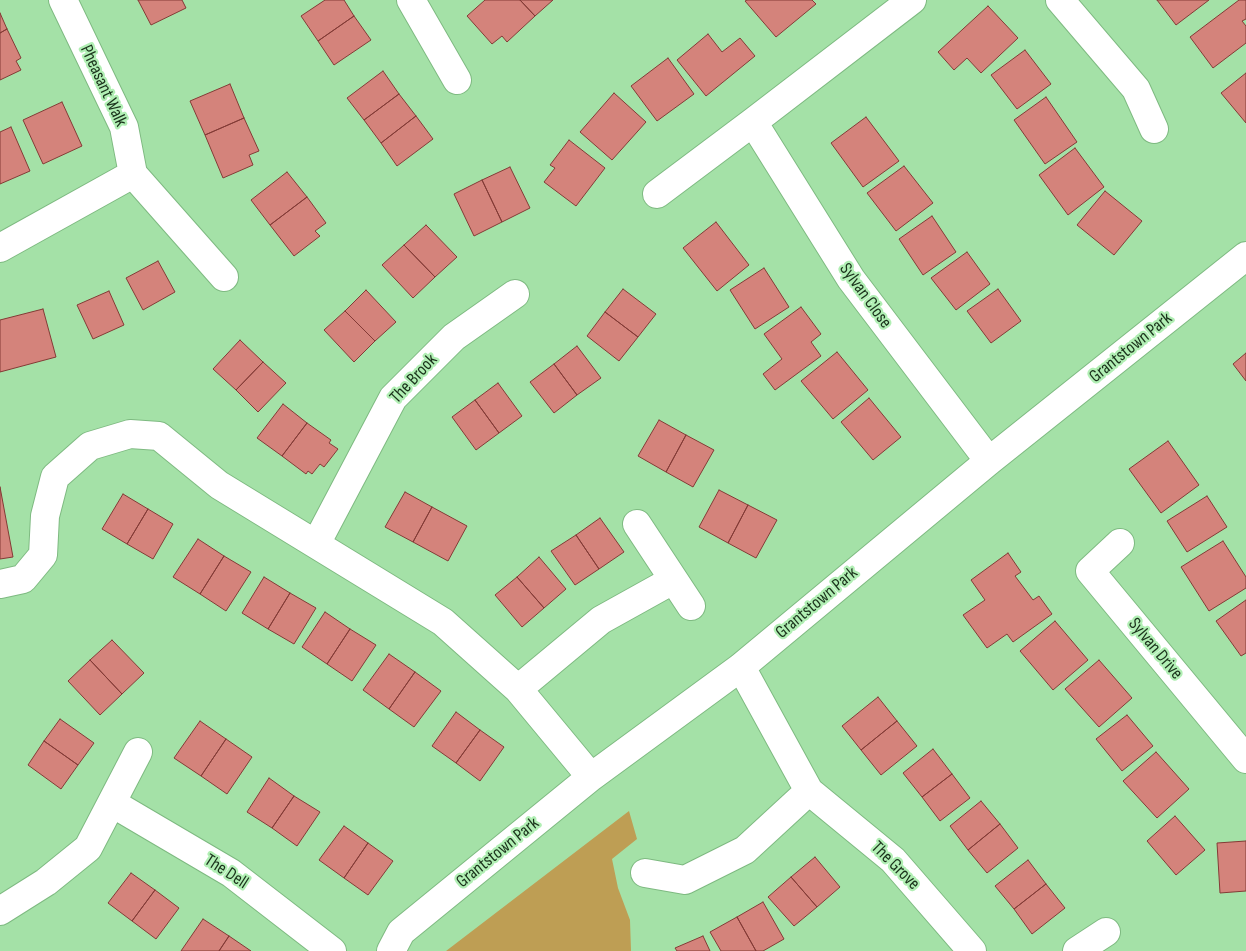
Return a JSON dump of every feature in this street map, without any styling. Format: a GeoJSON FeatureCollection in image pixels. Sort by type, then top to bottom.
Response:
{"type":"FeatureCollection","features":[{"type":"Feature","properties":{"kind":"street","name":"Pheasant Walk"},"geometry":{"type":"LineString","coordinates":[[62,0],[124,127],[133,174]]}},
{"type":"Feature","properties":{"kind":"street"},"geometry":{"type":"LineString","coordinates":[[412,0],[457,80]]}},
{"type":"Feature","properties":{"kind":"street"},"geometry":{"type":"LineString","coordinates":[[656,194],[912,0]]}},
{"type":"Feature","properties":{"kind":"street"},"geometry":{"type":"LineString","coordinates":[[1060,0],[1136,89],[1154,129]]}},
{"type":"Feature","properties":{"kind":"street","name":"Sylvan Close"},"geometry":{"type":"LineString","coordinates":[[753,122],[851,279],[989,461]]}},
{"type":"Feature","properties":{"kind":"street"},"geometry":{"type":"LineString","coordinates":[[0,248],[133,174],[224,277]]}},
{"type":"Feature","properties":{"kind":"street","name":"Grantstown Park"},"geometry":{"type":"LineString","coordinates":[[391,951],[402,932],[591,777],[741,667],[989,461],[1246,256]]}},
{"type":"Feature","properties":{"kind":"street","name":"The Brook"},"geometry":{"type":"LineString","coordinates":[[316,544],[393,398],[454,338],[515,294]]}},
{"type":"Feature","properties":{"kind":"street"},"geometry":{"type":"LineString","coordinates":[[0,584],[23,579],[43,554],[45,516],[55,477],[90,446],[130,434],[158,436],[219,485],[443,622],[518,689],[591,777]]}},
{"type":"Feature","properties":{"kind":"street"},"geometry":{"type":"LineString","coordinates":[[637,524],[691,606]]}},
{"type":"Feature","properties":{"kind":"street","name":"Sylvan Drive"},"geometry":{"type":"LineString","coordinates":[[1120,543],[1090,571],[1246,759]]}},
{"type":"Feature","properties":{"kind":"street"},"geometry":{"type":"LineString","coordinates":[[518,689],[602,620],[673,580]]}},
{"type":"Feature","properties":{"kind":"street","name":"The Grove"},"geometry":{"type":"LineString","coordinates":[[741,667],[809,791],[893,860],[972,951]]}},
{"type":"Feature","properties":{"kind":"street"},"geometry":{"type":"LineString","coordinates":[[0,911],[46,882],[88,848],[138,752]]}},
{"type":"Feature","properties":{"kind":"street"},"geometry":{"type":"LineString","coordinates":[[645,874],[684,880],[745,850],[809,791]]}},
{"type":"Feature","properties":{"kind":"street","name":"The Dell"},"geometry":{"type":"LineString","coordinates":[[112,803],[230,873],[332,951]]}},
{"type":"Feature","properties":{"kind":"street"},"geometry":{"type":"LineString","coordinates":[[1078,951],[1106,932]]}},
{"type":"Feature","properties":{"kind":"shaded area"},"geometry":{"type":"Polygon","coordinates":[[[629,811],[637,839],[612,859],[618,888],[630,920],[631,951],[446,951],[629,811]]]}},
{"type":"Feature","properties":{"kind":"building"},"geometry":{"type":"Polygon","coordinates":[[[138,0],[182,0],[186,8],[151,25],[138,0]]]}},
{"type":"Feature","properties":{"kind":"building"},"geometry":{"type":"Polygon","coordinates":[[[325,0],[344,0],[354,16],[318,41],[301,16],[325,0]]]}},
{"type":"Feature","properties":{"kind":"building"},"geometry":{"type":"Polygon","coordinates":[[[485,0],[520,0],[535,16],[507,42],[502,36],[492,44],[467,16],[485,0]]]}},
{"type":"Feature","properties":{"kind":"building"},"geometry":{"type":"Polygon","coordinates":[[[520,0],[553,0],[535,16],[520,0]]]}},
{"type":"Feature","properties":{"kind":"building"},"geometry":{"type":"Polygon","coordinates":[[[812,0],[816,4],[776,37],[745,1],[812,0]]]}},
{"type":"Feature","properties":{"kind":"building"},"geometry":{"type":"Polygon","coordinates":[[[1157,0],[1209,0],[1176,25],[1157,0]]]}},
{"type":"Feature","properties":{"kind":"building"},"geometry":{"type":"Polygon","coordinates":[[[1239,0],[1246,0],[1246,19],[1242,21],[1246,26],[1246,43],[1213,68],[1190,37],[1239,0]]]}},
{"type":"Feature","properties":{"kind":"building"},"geometry":{"type":"Polygon","coordinates":[[[988,6],[1018,38],[981,73],[967,58],[954,70],[938,52],[988,6]]]}},
{"type":"Feature","properties":{"kind":"building"},"geometry":{"type":"Polygon","coordinates":[[[0,13],[7,29],[0,33],[0,13]]]}},
{"type":"Feature","properties":{"kind":"building"},"geometry":{"type":"Polygon","coordinates":[[[354,16],[371,40],[334,65],[318,41],[354,16]]]}},
{"type":"Feature","properties":{"kind":"building"},"geometry":{"type":"Polygon","coordinates":[[[7,29],[21,58],[16,61],[21,70],[0,80],[0,33],[7,29]]]}},
{"type":"Feature","properties":{"kind":"building"},"geometry":{"type":"Polygon","coordinates":[[[708,34],[722,52],[740,38],[755,56],[706,96],[677,60],[708,34]]]}},
{"type":"Feature","properties":{"kind":"building"},"geometry":{"type":"Polygon","coordinates":[[[1025,50],[1051,84],[1017,109],[991,75],[1025,50]]]}},
{"type":"Feature","properties":{"kind":"building"},"geometry":{"type":"Polygon","coordinates":[[[668,58],[694,94],[657,121],[631,86],[668,58]]]}},
{"type":"Feature","properties":{"kind":"building"},"geometry":{"type":"Polygon","coordinates":[[[383,71],[399,94],[364,120],[347,98],[383,71]]]}},
{"type":"Feature","properties":{"kind":"building"},"geometry":{"type":"Polygon","coordinates":[[[1246,73],[1246,123],[1221,93],[1246,73]]]}},
{"type":"Feature","properties":{"kind":"building"},"geometry":{"type":"Polygon","coordinates":[[[230,84],[244,118],[205,135],[190,101],[230,84]]]}},
{"type":"Feature","properties":{"kind":"building"},"geometry":{"type":"Polygon","coordinates":[[[614,93],[646,122],[612,160],[580,132],[614,93]]]}},
{"type":"Feature","properties":{"kind":"building"},"geometry":{"type":"Polygon","coordinates":[[[399,94],[416,116],[381,143],[364,120],[399,94]]]}},
{"type":"Feature","properties":{"kind":"building"},"geometry":{"type":"Polygon","coordinates":[[[1046,97],[1077,142],[1045,164],[1014,120],[1046,97]]]}},
{"type":"Feature","properties":{"kind":"building"},"geometry":{"type":"Polygon","coordinates":[[[62,102],[82,146],[43,164],[23,120],[62,102]]]}},
{"type":"Feature","properties":{"kind":"building"},"geometry":{"type":"Polygon","coordinates":[[[416,116],[433,139],[397,166],[381,143],[416,116]]]}},
{"type":"Feature","properties":{"kind":"building"},"geometry":{"type":"Polygon","coordinates":[[[866,117],[899,161],[863,187],[831,143],[866,117]]]}},
{"type":"Feature","properties":{"kind":"building"},"geometry":{"type":"Polygon","coordinates":[[[244,118],[259,151],[249,155],[253,165],[223,178],[205,135],[244,118]]]}},
{"type":"Feature","properties":{"kind":"building"},"geometry":{"type":"Polygon","coordinates":[[[11,127],[30,171],[0,184],[0,132],[11,127]]]}},
{"type":"Feature","properties":{"kind":"building"},"geometry":{"type":"Polygon","coordinates":[[[569,140],[605,168],[576,206],[544,182],[555,168],[550,165],[569,140]]]}},
{"type":"Feature","properties":{"kind":"building"},"geometry":{"type":"Polygon","coordinates":[[[1075,148],[1104,187],[1068,215],[1039,175],[1075,148]]]}},
{"type":"Feature","properties":{"kind":"building"},"geometry":{"type":"Polygon","coordinates":[[[904,166],[933,203],[896,231],[867,193],[904,166]]]}},
{"type":"Feature","properties":{"kind":"building"},"geometry":{"type":"Polygon","coordinates":[[[510,167],[530,208],[502,222],[482,180],[510,167]]]}},
{"type":"Feature","properties":{"kind":"building"},"geometry":{"type":"Polygon","coordinates":[[[287,172],[307,197],[270,225],[251,200],[287,172]]]}},
{"type":"Feature","properties":{"kind":"building"},"geometry":{"type":"Polygon","coordinates":[[[482,180],[502,222],[474,236],[454,194],[482,180]]]}},
{"type":"Feature","properties":{"kind":"building"},"geometry":{"type":"Polygon","coordinates":[[[1105,191],[1142,221],[1114,255],[1077,225],[1105,191]]]}},
{"type":"Feature","properties":{"kind":"building"},"geometry":{"type":"Polygon","coordinates":[[[307,197],[326,223],[315,231],[320,236],[294,256],[270,225],[307,197]]]}},
{"type":"Feature","properties":{"kind":"building"},"geometry":{"type":"Polygon","coordinates":[[[932,216],[956,252],[923,275],[899,239],[932,216]]]}},
{"type":"Feature","properties":{"kind":"building"},"geometry":{"type":"Polygon","coordinates":[[[716,222],[749,265],[717,291],[683,248],[716,222]]]}},
{"type":"Feature","properties":{"kind":"building"},"geometry":{"type":"Polygon","coordinates":[[[426,225],[457,257],[435,277],[404,245],[426,225]]]}},
{"type":"Feature","properties":{"kind":"building"},"geometry":{"type":"Polygon","coordinates":[[[404,245],[435,277],[413,298],[382,265],[404,245]]]}},
{"type":"Feature","properties":{"kind":"building"},"geometry":{"type":"Polygon","coordinates":[[[967,252],[990,284],[956,310],[931,278],[967,252]]]}},
{"type":"Feature","properties":{"kind":"building"},"geometry":{"type":"Polygon","coordinates":[[[158,261],[175,292],[143,310],[126,278],[158,261]]]}},
{"type":"Feature","properties":{"kind":"building"},"geometry":{"type":"Polygon","coordinates":[[[764,268],[789,307],[755,329],[730,290],[764,268]]]}},
{"type":"Feature","properties":{"kind":"building"},"geometry":{"type":"Polygon","coordinates":[[[623,289],[656,314],[638,337],[605,312],[623,289]]]}},
{"type":"Feature","properties":{"kind":"building"},"geometry":{"type":"Polygon","coordinates":[[[998,289],[1021,321],[991,343],[967,311],[998,289]]]}},
{"type":"Feature","properties":{"kind":"building"},"geometry":{"type":"Polygon","coordinates":[[[366,290],[396,322],[375,341],[345,311],[366,290]]]}},
{"type":"Feature","properties":{"kind":"building"},"geometry":{"type":"Polygon","coordinates":[[[109,291],[124,325],[93,339],[77,305],[109,291]]]}},
{"type":"Feature","properties":{"kind":"building"},"geometry":{"type":"Polygon","coordinates":[[[801,307],[821,334],[811,342],[821,356],[775,390],[763,374],[782,359],[764,334],[801,307]]]}},
{"type":"Feature","properties":{"kind":"building"},"geometry":{"type":"Polygon","coordinates":[[[43,309],[56,357],[0,372],[0,320],[43,309]]]}},
{"type":"Feature","properties":{"kind":"building"},"geometry":{"type":"Polygon","coordinates":[[[345,311],[375,341],[354,362],[324,330],[345,311]]]}},
{"type":"Feature","properties":{"kind":"building"},"geometry":{"type":"Polygon","coordinates":[[[605,312],[638,337],[619,361],[587,336],[605,312]]]}},
{"type":"Feature","properties":{"kind":"building"},"geometry":{"type":"Polygon","coordinates":[[[240,340],[263,362],[236,390],[213,369],[240,340]]]}},
{"type":"Feature","properties":{"kind":"building"},"geometry":{"type":"Polygon","coordinates":[[[577,346],[601,378],[577,395],[554,364],[577,346]]]}},
{"type":"Feature","properties":{"kind":"building"},"geometry":{"type":"Polygon","coordinates":[[[837,352],[868,390],[833,419],[801,381],[837,352]]]}},
{"type":"Feature","properties":{"kind":"building"},"geometry":{"type":"Polygon","coordinates":[[[1246,353],[1246,381],[1233,364],[1246,353]]]}},
{"type":"Feature","properties":{"kind":"building"},"geometry":{"type":"Polygon","coordinates":[[[263,362],[286,383],[258,412],[236,390],[263,362]]]}},
{"type":"Feature","properties":{"kind":"building"},"geometry":{"type":"Polygon","coordinates":[[[554,364],[577,395],[554,413],[530,382],[554,364]]]}},
{"type":"Feature","properties":{"kind":"building"},"geometry":{"type":"Polygon","coordinates":[[[498,383],[522,416],[499,433],[475,400],[498,383]]]}},
{"type":"Feature","properties":{"kind":"building"},"geometry":{"type":"Polygon","coordinates":[[[869,398],[901,437],[873,460],[841,422],[869,398]]]}},
{"type":"Feature","properties":{"kind":"building"},"geometry":{"type":"Polygon","coordinates":[[[475,400],[499,433],[476,450],[452,417],[475,400]]]}},
{"type":"Feature","properties":{"kind":"building"},"geometry":{"type":"Polygon","coordinates":[[[283,404],[307,423],[282,456],[257,438],[283,404]]]}},
{"type":"Feature","properties":{"kind":"building"},"geometry":{"type":"Polygon","coordinates":[[[659,420],[686,435],[666,472],[638,456],[659,420]]]}},
{"type":"Feature","properties":{"kind":"building"},"geometry":{"type":"Polygon","coordinates":[[[307,423],[331,440],[329,443],[338,449],[324,467],[320,464],[312,474],[308,471],[306,474],[282,456],[307,423]]]}},
{"type":"Feature","properties":{"kind":"building"},"geometry":{"type":"Polygon","coordinates":[[[686,435],[714,450],[693,487],[666,472],[686,435]]]}},
{"type":"Feature","properties":{"kind":"building"},"geometry":{"type":"Polygon","coordinates":[[[1168,441],[1199,485],[1161,513],[1129,469],[1168,441]]]}},
{"type":"Feature","properties":{"kind":"building"},"geometry":{"type":"Polygon","coordinates":[[[0,487],[13,557],[0,559],[0,487]]]}},
{"type":"Feature","properties":{"kind":"building"},"geometry":{"type":"Polygon","coordinates":[[[719,490],[748,505],[728,543],[699,527],[719,490]]]}},
{"type":"Feature","properties":{"kind":"building"},"geometry":{"type":"Polygon","coordinates":[[[405,492],[432,507],[413,542],[385,527],[405,492]]]}},
{"type":"Feature","properties":{"kind":"building"},"geometry":{"type":"Polygon","coordinates":[[[123,494],[148,509],[127,544],[102,529],[123,494]]]}},
{"type":"Feature","properties":{"kind":"building"},"geometry":{"type":"Polygon","coordinates":[[[1207,496],[1227,527],[1187,552],[1167,521],[1207,496]]]}},
{"type":"Feature","properties":{"kind":"building"},"geometry":{"type":"Polygon","coordinates":[[[748,505],[777,520],[756,558],[728,543],[748,505]]]}},
{"type":"Feature","properties":{"kind":"building"},"geometry":{"type":"Polygon","coordinates":[[[432,507],[467,526],[448,561],[413,542],[432,507]]]}},
{"type":"Feature","properties":{"kind":"building"},"geometry":{"type":"Polygon","coordinates":[[[148,509],[173,524],[153,559],[127,544],[148,509]]]}},
{"type":"Feature","properties":{"kind":"building"},"geometry":{"type":"Polygon","coordinates":[[[600,518],[624,552],[599,569],[576,535],[600,518]]]}},
{"type":"Feature","properties":{"kind":"building"},"geometry":{"type":"Polygon","coordinates":[[[576,535],[599,569],[575,585],[551,551],[576,535]]]}},
{"type":"Feature","properties":{"kind":"building"},"geometry":{"type":"Polygon","coordinates":[[[198,539],[224,556],[200,594],[173,577],[198,539]]]}},
{"type":"Feature","properties":{"kind":"building"},"geometry":{"type":"Polygon","coordinates":[[[1223,541],[1246,577],[1246,588],[1209,611],[1181,567],[1223,541]]]}},
{"type":"Feature","properties":{"kind":"building"},"geometry":{"type":"Polygon","coordinates":[[[1008,553],[1021,572],[1015,576],[1033,600],[1039,596],[1052,614],[1013,642],[1007,634],[987,648],[963,615],[985,600],[971,580],[1008,553]]]}},
{"type":"Feature","properties":{"kind":"building"},"geometry":{"type":"Polygon","coordinates":[[[224,556],[251,572],[226,611],[200,594],[224,556]]]}},
{"type":"Feature","properties":{"kind":"building"},"geometry":{"type":"Polygon","coordinates":[[[539,557],[566,589],[544,608],[517,577],[539,557]]]}},
{"type":"Feature","properties":{"kind":"building"},"geometry":{"type":"Polygon","coordinates":[[[264,577],[290,593],[268,629],[242,613],[264,577]]]}},
{"type":"Feature","properties":{"kind":"building"},"geometry":{"type":"Polygon","coordinates":[[[517,577],[544,608],[522,627],[495,595],[517,577]]]}},
{"type":"Feature","properties":{"kind":"building"},"geometry":{"type":"Polygon","coordinates":[[[290,593],[316,608],[294,644],[268,629],[290,593]]]}},
{"type":"Feature","properties":{"kind":"building"},"geometry":{"type":"Polygon","coordinates":[[[1246,600],[1246,653],[1241,656],[1216,621],[1246,600]]]}},
{"type":"Feature","properties":{"kind":"building"},"geometry":{"type":"Polygon","coordinates":[[[325,612],[350,629],[327,664],[302,647],[325,612]]]}},
{"type":"Feature","properties":{"kind":"building"},"geometry":{"type":"Polygon","coordinates":[[[1055,621],[1088,660],[1053,690],[1020,651],[1055,621]]]}},
{"type":"Feature","properties":{"kind":"building"},"geometry":{"type":"Polygon","coordinates":[[[350,629],[376,645],[352,681],[327,664],[350,629]]]}},
{"type":"Feature","properties":{"kind":"building"},"geometry":{"type":"Polygon","coordinates":[[[112,640],[144,673],[122,694],[90,660],[112,640]]]}},
{"type":"Feature","properties":{"kind":"building"},"geometry":{"type":"Polygon","coordinates":[[[389,654],[415,672],[389,709],[363,690],[389,654]]]}},
{"type":"Feature","properties":{"kind":"building"},"geometry":{"type":"Polygon","coordinates":[[[90,660],[122,694],[100,715],[68,681],[90,660]]]}},
{"type":"Feature","properties":{"kind":"building"},"geometry":{"type":"Polygon","coordinates":[[[1099,660],[1132,698],[1099,727],[1065,689],[1099,660]]]}},
{"type":"Feature","properties":{"kind":"building"},"geometry":{"type":"Polygon","coordinates":[[[415,672],[441,691],[414,727],[389,709],[415,672]]]}},
{"type":"Feature","properties":{"kind":"building"},"geometry":{"type":"Polygon","coordinates":[[[878,697],[897,721],[861,750],[842,726],[878,697]]]}},
{"type":"Feature","properties":{"kind":"building"},"geometry":{"type":"Polygon","coordinates":[[[456,712],[480,730],[456,763],[432,746],[456,712]]]}},
{"type":"Feature","properties":{"kind":"building"},"geometry":{"type":"Polygon","coordinates":[[[1127,715],[1153,746],[1122,771],[1096,739],[1127,715]]]}},
{"type":"Feature","properties":{"kind":"building"},"geometry":{"type":"Polygon","coordinates":[[[60,719],[94,743],[78,765],[44,741],[60,719]]]}},
{"type":"Feature","properties":{"kind":"building"},"geometry":{"type":"Polygon","coordinates":[[[200,721],[226,739],[201,776],[174,758],[200,721]]]}},
{"type":"Feature","properties":{"kind":"building"},"geometry":{"type":"Polygon","coordinates":[[[897,721],[917,746],[881,775],[861,750],[897,721]]]}},
{"type":"Feature","properties":{"kind":"building"},"geometry":{"type":"Polygon","coordinates":[[[480,730],[504,747],[480,781],[456,763],[480,730]]]}},
{"type":"Feature","properties":{"kind":"building"},"geometry":{"type":"Polygon","coordinates":[[[226,739],[252,757],[227,794],[201,776],[226,739]]]}},
{"type":"Feature","properties":{"kind":"building"},"geometry":{"type":"Polygon","coordinates":[[[44,741],[78,765],[61,789],[28,765],[44,741]]]}},
{"type":"Feature","properties":{"kind":"building"},"geometry":{"type":"Polygon","coordinates":[[[933,749],[952,774],[922,797],[903,773],[933,749]]]}},
{"type":"Feature","properties":{"kind":"building"},"geometry":{"type":"Polygon","coordinates":[[[1156,752],[1189,789],[1157,818],[1123,781],[1156,752]]]}},
{"type":"Feature","properties":{"kind":"building"},"geometry":{"type":"Polygon","coordinates":[[[952,774],[970,798],[940,821],[922,797],[952,774]]]}},
{"type":"Feature","properties":{"kind":"building"},"geometry":{"type":"Polygon","coordinates":[[[269,778],[294,796],[272,828],[247,812],[269,778]]]}},
{"type":"Feature","properties":{"kind":"building"},"geometry":{"type":"Polygon","coordinates":[[[294,796],[320,812],[297,846],[272,828],[294,796]]]}},
{"type":"Feature","properties":{"kind":"building"},"geometry":{"type":"Polygon","coordinates":[[[981,801],[1000,824],[968,850],[950,826],[981,801]]]}},
{"type":"Feature","properties":{"kind":"building"},"geometry":{"type":"Polygon","coordinates":[[[1175,816],[1205,850],[1176,875],[1147,841],[1175,816]]]}},
{"type":"Feature","properties":{"kind":"building"},"geometry":{"type":"Polygon","coordinates":[[[1000,824],[1018,848],[987,873],[968,850],[1000,824]]]}},
{"type":"Feature","properties":{"kind":"building"},"geometry":{"type":"Polygon","coordinates":[[[344,826],[368,843],[344,878],[319,860],[344,826]]]}},
{"type":"Feature","properties":{"kind":"building"},"geometry":{"type":"Polygon","coordinates":[[[1246,841],[1246,891],[1220,893],[1217,843],[1246,841]]]}},
{"type":"Feature","properties":{"kind":"building"},"geometry":{"type":"Polygon","coordinates":[[[368,843],[393,861],[368,895],[344,878],[368,843]]]}},
{"type":"Feature","properties":{"kind":"building"},"geometry":{"type":"Polygon","coordinates":[[[815,857],[840,887],[817,907],[791,877],[815,857]]]}},
{"type":"Feature","properties":{"kind":"building"},"geometry":{"type":"Polygon","coordinates":[[[1028,860],[1046,884],[1014,909],[995,886],[1028,860]]]}},
{"type":"Feature","properties":{"kind":"building"},"geometry":{"type":"Polygon","coordinates":[[[131,873],[155,890],[132,921],[108,903],[131,873]]]}},
{"type":"Feature","properties":{"kind":"building"},"geometry":{"type":"Polygon","coordinates":[[[791,877],[817,907],[794,926],[768,897],[791,877]]]}},
{"type":"Feature","properties":{"kind":"building"},"geometry":{"type":"Polygon","coordinates":[[[1046,884],[1065,908],[1032,934],[1014,909],[1046,884]]]}},
{"type":"Feature","properties":{"kind":"building"},"geometry":{"type":"Polygon","coordinates":[[[155,890],[179,908],[156,939],[132,921],[155,890]]]}},
{"type":"Feature","properties":{"kind":"building"},"geometry":{"type":"Polygon","coordinates":[[[763,902],[784,939],[763,951],[756,951],[737,917],[763,902]]]}},
{"type":"Feature","properties":{"kind":"building"},"geometry":{"type":"Polygon","coordinates":[[[737,917],[756,951],[721,951],[710,932],[737,917]]]}},
{"type":"Feature","properties":{"kind":"building"},"geometry":{"type":"Polygon","coordinates":[[[203,919],[229,936],[219,951],[181,951],[203,919]]]}},
{"type":"Feature","properties":{"kind":"building"},"geometry":{"type":"Polygon","coordinates":[[[229,936],[251,951],[219,951],[229,936]]]}},
{"type":"Feature","properties":{"kind":"building"},"geometry":{"type":"Polygon","coordinates":[[[703,936],[710,951],[677,951],[675,948],[703,936]]]}}]}
